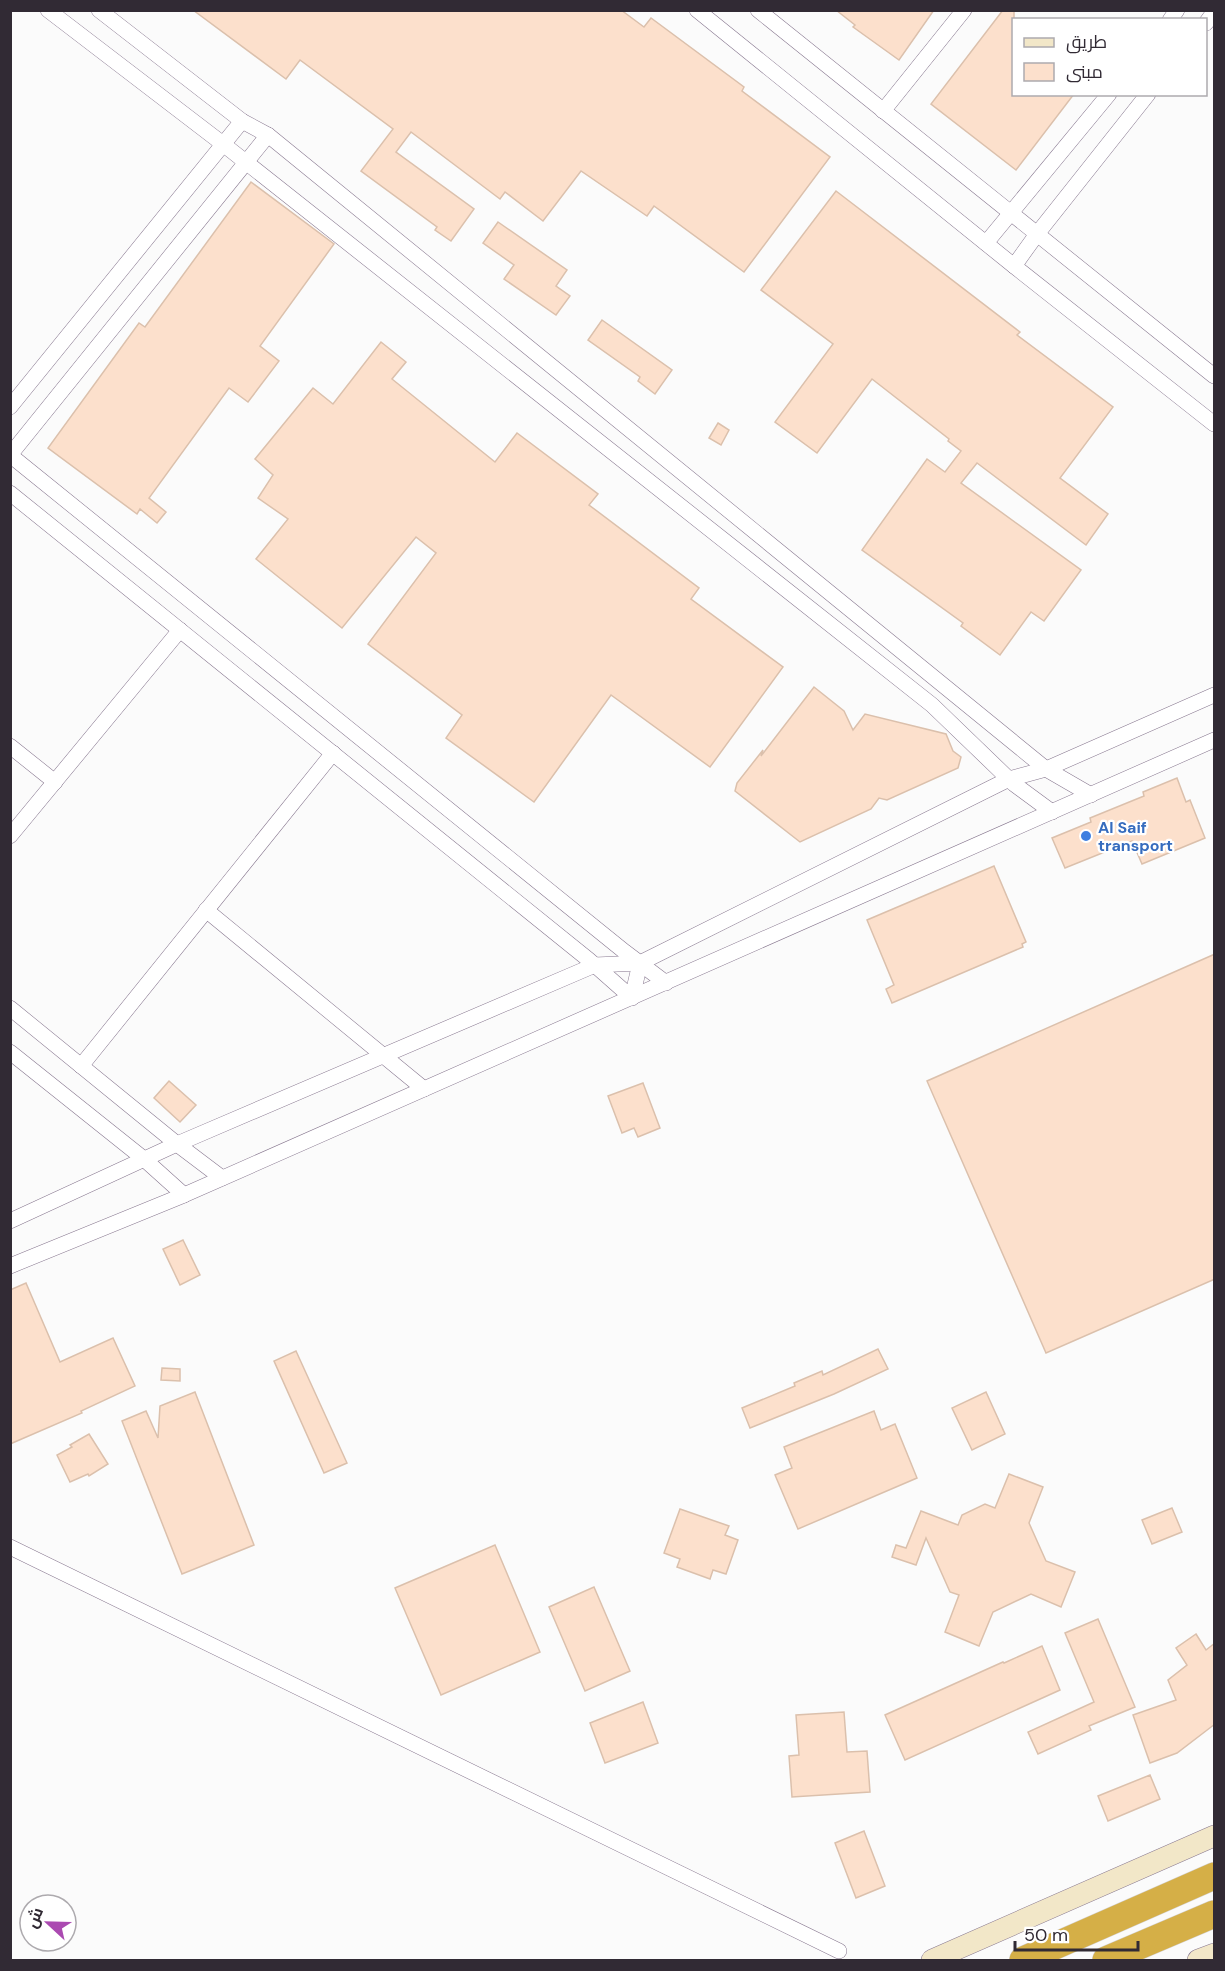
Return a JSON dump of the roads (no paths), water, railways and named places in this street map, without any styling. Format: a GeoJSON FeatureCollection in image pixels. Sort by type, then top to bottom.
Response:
{"type":"FeatureCollection","features":[{"type":"Feature","properties":{"kind":"highway"},"geometry":{"type":"LineString","coordinates":[[1023,1960],[1215,1876]]}},
{"type":"Feature","properties":{"kind":"highway"},"geometry":{"type":"LineString","coordinates":[[1106,1960],[1215,1914]]}},
{"type":"Feature","properties":{"kind":"main road"},"geometry":{"type":"LineString","coordinates":[[932,1960],[1215,1836]]}},
{"type":"Feature","properties":{"kind":"main road"},"geometry":{"type":"LineString","coordinates":[[1198,1960],[1215,1954]]}},
{"type":"Feature","properties":{"kind":"street"},"geometry":{"type":"LineString","coordinates":[[48,10],[223,144],[932,705],[1009,779],[1052,812]]}},
{"type":"Feature","properties":{"kind":"street"},"geometry":{"type":"LineString","coordinates":[[99,10],[242,121],[268,135],[1046,769],[1091,795]]}},
{"type":"Feature","properties":{"kind":"street"},"geometry":{"type":"LineString","coordinates":[[697,10],[1014,266],[1215,424]]}},
{"type":"Feature","properties":{"kind":"street"},"geometry":{"type":"LineString","coordinates":[[758,10],[1215,376]]}},
{"type":"Feature","properties":{"kind":"street"},"geometry":{"type":"LineString","coordinates":[[883,111],[964,10]]}},
{"type":"Feature","properties":{"kind":"street"},"geometry":{"type":"LineString","coordinates":[[986,243],[1107,96]]}},
{"type":"Feature","properties":{"kind":"street"},"geometry":{"type":"LineString","coordinates":[[1014,266],[1146,96]]}},
{"type":"Feature","properties":{"kind":"street"},"geometry":{"type":"LineString","coordinates":[[10,407],[242,121]]}},
{"type":"Feature","properties":{"kind":"street"},"geometry":{"type":"LineString","coordinates":[[268,135],[10,455],[666,982]]}},
{"type":"Feature","properties":{"kind":"street"},"geometry":{"type":"LineString","coordinates":[[10,493],[595,965],[632,998]]}},
{"type":"Feature","properties":{"kind":"street"},"geometry":{"type":"LineString","coordinates":[[10,836],[180,630]]}},
{"type":"Feature","properties":{"kind":"street"},"geometry":{"type":"LineString","coordinates":[[10,1221],[177,1144],[595,965],[640,963],[1009,779],[1046,769],[1215,695]]}},
{"type":"Feature","properties":{"kind":"street"},"geometry":{"type":"LineString","coordinates":[[10,1266],[184,1195],[1215,740]]}},
{"type":"Feature","properties":{"kind":"street"},"geometry":{"type":"LineString","coordinates":[[10,746],[55,782]]}},
{"type":"Feature","properties":{"kind":"street"},"geometry":{"type":"LineString","coordinates":[[81,1066],[333,753]]}},
{"type":"Feature","properties":{"kind":"street"},"geometry":{"type":"LineString","coordinates":[[206,910],[424,1089]]}},
{"type":"Feature","properties":{"kind":"street"},"geometry":{"type":"LineString","coordinates":[[632,998],[640,963]]}},
{"type":"Feature","properties":{"kind":"street"},"geometry":{"type":"LineString","coordinates":[[10,1008],[222,1178]]}},
{"type":"Feature","properties":{"kind":"street"},"geometry":{"type":"LineString","coordinates":[[10,1052],[144,1159],[184,1195]]}},
{"type":"Feature","properties":{"kind":"street"},"geometry":{"type":"LineString","coordinates":[[10,1547],[839,1952]]}},
{"type":"Feature","properties":{"kind":"place","name":"Al Saif transport"},"geometry":{"type":"Point","coordinates":[1086,836]}}]}
